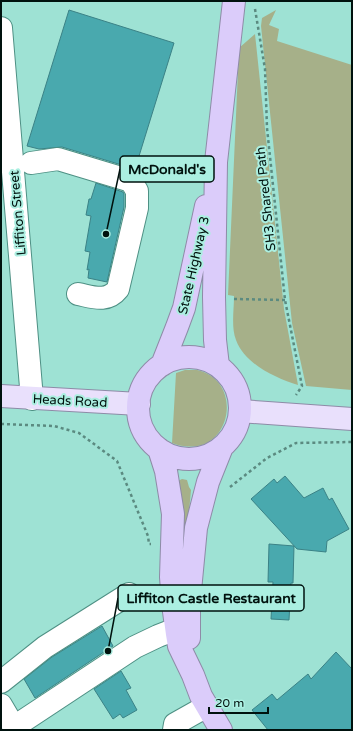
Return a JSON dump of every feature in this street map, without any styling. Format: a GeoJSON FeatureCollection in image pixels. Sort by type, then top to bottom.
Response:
{"type":"FeatureCollection","features":[{"type":"Feature","properties":{"kind":"highway","name":"State Highway 3"},"geometry":{"type":"LineString","coordinates":[[218,366],[214,297],[216,162],[234,1]]}},
{"type":"Feature","properties":{"kind":"highway","name":"State Highway 3"},"geometry":{"type":"LineString","coordinates":[[162,365],[184,308],[216,162]]}},
{"type":"Feature","properties":{"kind":"highway"},"geometry":{"type":"LineString","coordinates":[[190,357],[200,358],[218,366],[232,381],[237,390],[240,411],[235,431],[222,447],[208,455],[191,459],[174,456],[159,449],[151,442],[141,424],[139,404],[144,386],[155,370],[162,365],[171,361],[190,357]]}},
{"type":"Feature","properties":{"kind":"highway"},"geometry":{"type":"LineString","coordinates":[[193,675],[189,629],[189,601],[194,542],[206,488],[222,447]]}},
{"type":"Feature","properties":{"kind":"highway"},"geometry":{"type":"LineString","coordinates":[[159,449],[166,471],[173,514],[173,604],[179,646],[193,675],[200,696],[221,730]]}},
{"type":"Feature","properties":{"kind":"main road","name":"Heads Road"},"geometry":{"type":"LineString","coordinates":[[1,396],[32,399],[139,404]]}},
{"type":"Feature","properties":{"kind":"main road"},"geometry":{"type":"LineString","coordinates":[[240,411],[352,419]]}},
{"type":"Feature","properties":{"kind":"street","name":"Liffiton Street"},"geometry":{"type":"LineString","coordinates":[[1,28],[32,399]]}},
{"type":"Feature","properties":{"kind":"street"},"geometry":{"type":"LineString","coordinates":[[31,163],[58,159],[131,181],[137,191],[137,208],[118,289],[113,295],[106,298],[78,294]]}},
{"type":"Feature","properties":{"kind":"street"},"geometry":{"type":"LineString","coordinates":[[1,682],[45,647],[129,594]]}},
{"type":"Feature","properties":{"kind":"street"},"geometry":{"type":"LineString","coordinates":[[1,705],[14,727],[135,647],[176,628]]}},
{"type":"Feature","properties":{"kind":"street"},"geometry":{"type":"LineString","coordinates":[[174,730],[175,724],[207,706]]}},
{"type":"Feature","properties":{"kind":"path","name":"SH3 Shared Path"},"geometry":{"type":"LineString","coordinates":[[255,8],[265,69],[267,128],[285,300],[302,386],[297,393]]}},
{"type":"Feature","properties":{"kind":"path"},"geometry":{"type":"LineString","coordinates":[[232,299],[285,300]]}},
{"type":"Feature","properties":{"kind":"path"},"geometry":{"type":"LineString","coordinates":[[1,424],[54,426],[79,433],[117,461],[148,536],[149,544]]}},
{"type":"Feature","properties":{"kind":"path"},"geometry":{"type":"LineString","coordinates":[[229,487],[267,458],[296,443],[352,442]]}},
{"type":"Feature","properties":{"kind":"green space"},"geometry":{"type":"Polygon","coordinates":[[[276,10],[269,25],[279,29],[277,41],[352,65],[352,390],[306,386],[292,323],[261,26],[262,18],[276,10]]]}},
{"type":"Feature","properties":{"kind":"green space"},"geometry":{"type":"Polygon","coordinates":[[[255,34],[284,309],[298,385],[262,369],[240,349],[234,335],[234,296],[228,295],[239,48],[255,34]]]}},
{"type":"Feature","properties":{"kind":"green space"},"geometry":{"type":"Polygon","coordinates":[[[185,370],[197,370],[212,377],[222,388],[226,401],[226,415],[221,428],[213,439],[200,445],[182,446],[172,443],[176,373],[185,370]]]}},
{"type":"Feature","properties":{"kind":"green space"},"geometry":{"type":"Polygon","coordinates":[[[182,479],[187,480],[191,490],[187,534],[180,534],[178,481],[182,479]]]}},
{"type":"Feature","properties":{"kind":"building"},"geometry":{"type":"Polygon","coordinates":[[[69,10],[174,43],[135,169],[62,147],[39,149],[27,146],[69,10]]]}},
{"type":"Feature","properties":{"kind":"building"},"geometry":{"type":"Polygon","coordinates":[[[96,183],[123,192],[124,194],[124,207],[107,282],[88,278],[89,269],[87,270],[90,252],[85,251],[91,216],[86,215],[89,199],[91,199],[96,183]]]}},
{"type":"Feature","properties":{"kind":"building"},"geometry":{"type":"Polygon","coordinates":[[[285,476],[304,498],[323,488],[329,500],[332,498],[349,529],[327,541],[326,552],[297,549],[251,499],[274,479],[277,483],[285,476]]]}},
{"type":"Feature","properties":{"kind":"building"},"geometry":{"type":"Polygon","coordinates":[[[269,544],[294,546],[293,583],[291,583],[289,620],[271,619],[273,582],[268,582],[269,544]]]}},
{"type":"Feature","properties":{"kind":"building"},"geometry":{"type":"Polygon","coordinates":[[[102,626],[113,646],[35,698],[24,679],[52,657],[102,626]]]}},
{"type":"Feature","properties":{"kind":"building"},"geometry":{"type":"Polygon","coordinates":[[[336,652],[352,669],[352,730],[268,730],[252,710],[272,694],[277,700],[308,674],[311,679],[336,652]]]}},
{"type":"Feature","properties":{"kind":"building"},"geometry":{"type":"Polygon","coordinates":[[[121,671],[131,688],[126,690],[137,710],[123,718],[120,714],[113,719],[94,689],[121,671]]]}},
{"type":"Feature","properties":{"kind":"place","name":"McDonald's"},"geometry":{"type":"Point","coordinates":[106,234]}},
{"type":"Feature","properties":{"kind":"place","name":"Liffiton Castle Restaurant"},"geometry":{"type":"Point","coordinates":[108,651]}}]}
